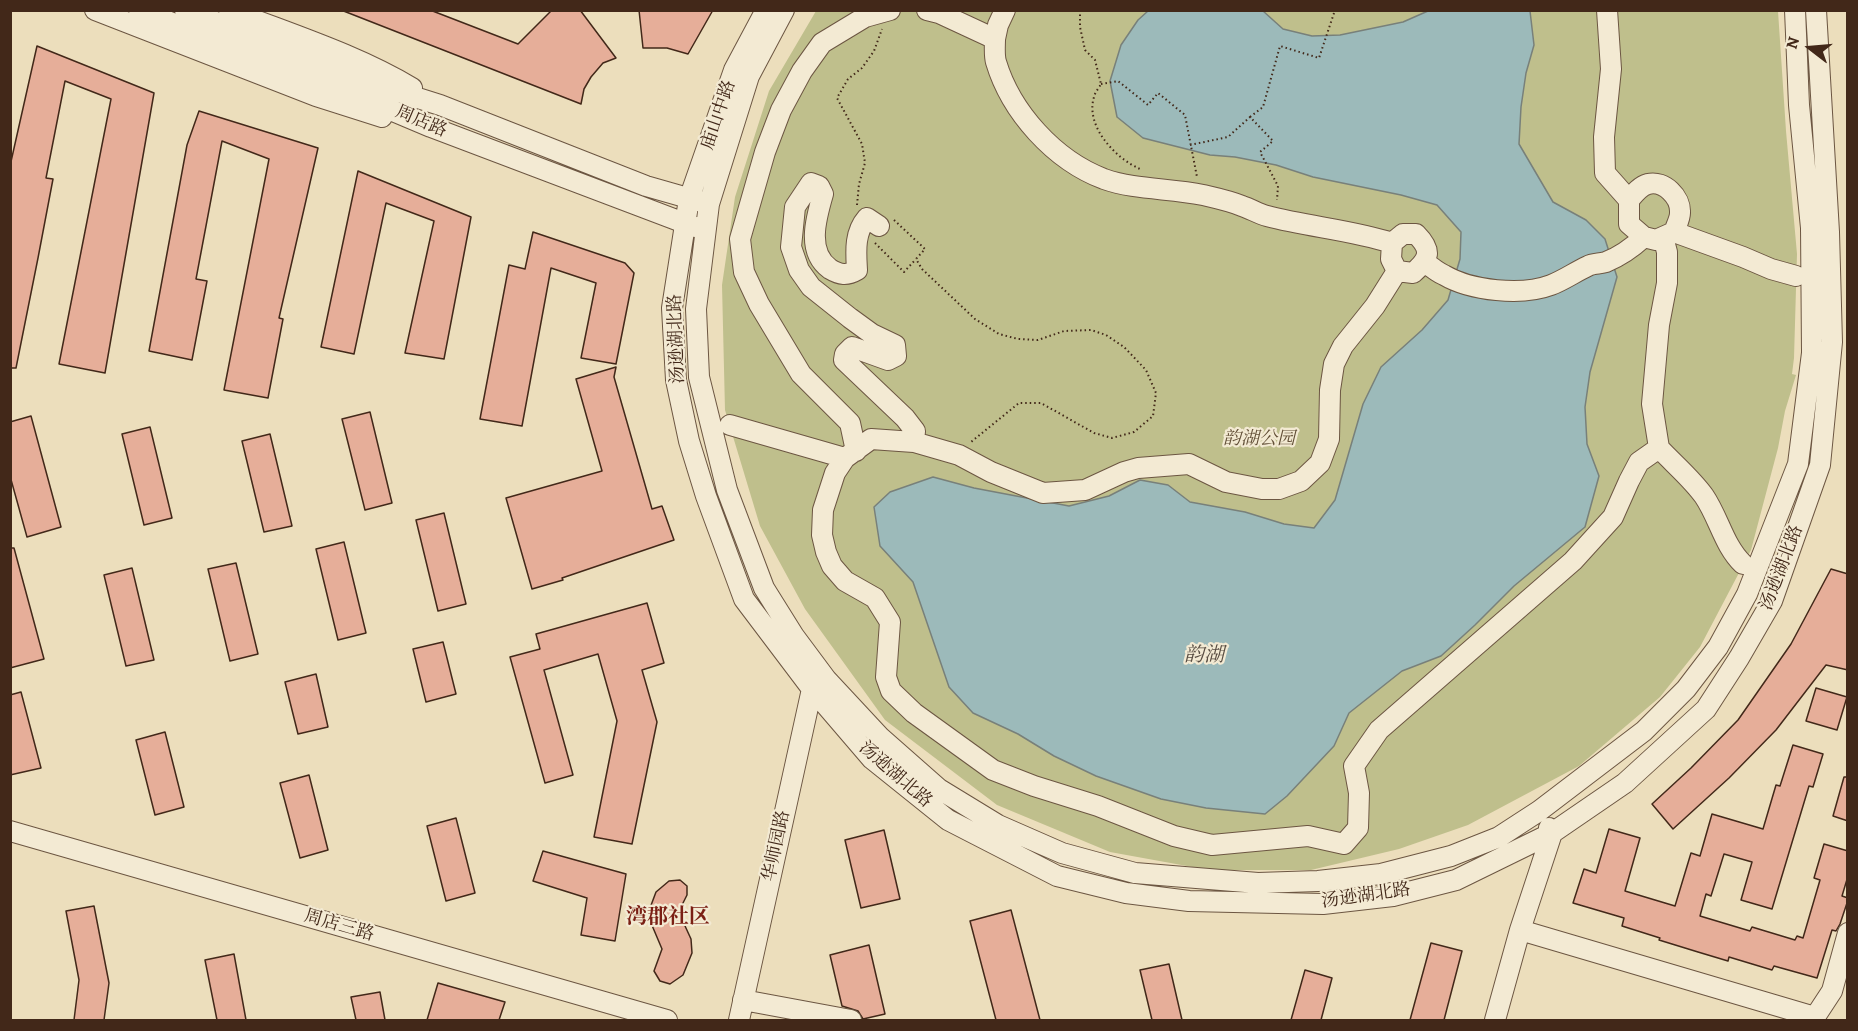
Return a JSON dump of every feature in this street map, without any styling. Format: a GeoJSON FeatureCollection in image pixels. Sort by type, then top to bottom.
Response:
{"type":"FeatureCollection","features":[{"type":"Feature","properties":{"kind":"street"},"geometry":{"type":"LineString","coordinates":[[95,10],[316,96],[376,116],[431,127]]}},
{"type":"Feature","properties":{"kind":"street","name":"周店路"},"geometry":{"type":"LineString","coordinates":[[138,10],[325,73],[383,87],[440,105],[646,186],[689,199]]}},
{"type":"Feature","properties":{"kind":"street","name":"周店路"},"geometry":{"type":"LineString","coordinates":[[185,10],[325,73],[431,127],[705,230]]}},
{"type":"Feature","properties":{"kind":"street"},"geometry":{"type":"LineString","coordinates":[[229,10],[387,73],[440,105]]}},
{"type":"Feature","properties":{"kind":"street","name":"庙山中路"},"geometry":{"type":"LineString","coordinates":[[684,224],[689,199],[734,70],[766,10]]}},
{"type":"Feature","properties":{"kind":"street","name":"庙山中路"},"geometry":{"type":"LineString","coordinates":[[709,204],[749,76],[784,10]]}},
{"type":"Feature","properties":{"kind":"street"},"geometry":{"type":"LineString","coordinates":[[927,10],[939,13],[995,39]]}},
{"type":"Feature","properties":{"kind":"street"},"geometry":{"type":"LineString","coordinates":[[1005,10],[995,39],[995,60],[1017,109],[1050,145],[1076,165],[1104,179],[1134,186],[1202,195],[1242,205],[1275,218],[1324,229],[1368,235],[1392,243]]}},
{"type":"Feature","properties":{"kind":"street"},"geometry":{"type":"LineString","coordinates":[[1607,10],[1611,69],[1604,137],[1605,173],[1629,200]]}},
{"type":"Feature","properties":{"kind":"street","name":"汤逊湖北路"},"geometry":{"type":"LineString","coordinates":[[709,204],[696,309],[699,377],[727,490],[764,588],[794,636],[819,684],[939,789],[998,825],[1062,853],[1135,873],[1258,883],[1318,881],[1381,874],[1451,856],[1499,837],[1539,811],[1644,731],[1686,689],[1718,647],[1746,594],[1798,464],[1812,353],[1811,228],[1799,105],[1795,10]]}},
{"type":"Feature","properties":{"kind":"street","name":"汤逊湖北路"},"geometry":{"type":"LineString","coordinates":[[684,224],[672,308],[676,380],[689,441],[706,496],[744,599],[819,684],[872,759],[948,820],[1057,876],[1126,893],[1190,901],[1323,904],[1393,896],[1456,880],[1552,833],[1625,783],[1706,709],[1772,601],[1820,465],[1832,342],[1829,232],[1816,10]]}},
{"type":"Feature","properties":{"kind":"street"},"geometry":{"type":"LineString","coordinates":[[851,454],[850,423],[801,374],[759,304],[744,272],[740,239],[765,152],[781,110],[802,71],[822,43],[865,17],[889,11]]}},
{"type":"Feature","properties":{"kind":"street"},"geometry":{"type":"LineString","coordinates":[[869,226],[856,241],[857,270],[849,275],[836,273],[823,264],[816,250],[814,234],[823,194],[819,186],[811,183],[795,207],[791,247],[799,270],[811,287],[872,334],[895,345],[896,356],[888,360],[852,347],[845,354],[844,360],[905,418],[915,431],[914,442]]}},
{"type":"Feature","properties":{"kind":"street"},"geometry":{"type":"LineString","coordinates":[[1425,262],[1445,276],[1489,289],[1520,291],[1549,286],[1574,275],[1590,264],[1603,263],[1660,235],[1680,213],[1678,199],[1670,190],[1659,185],[1648,184],[1635,192],[1629,200],[1629,224],[1660,235],[1743,256],[1771,269],[1796,276]]}},
{"type":"Feature","properties":{"kind":"street"},"geometry":{"type":"LineString","coordinates":[[689,199],[709,204]]}},
{"type":"Feature","properties":{"kind":"street"},"geometry":{"type":"LineString","coordinates":[[1403,234],[1416,234],[1423,241],[1428,252],[1425,262],[1413,273],[1397,271],[1391,259],[1392,243],[1403,234]]}},
{"type":"Feature","properties":{"kind":"street"},"geometry":{"type":"LineString","coordinates":[[1660,235],[1667,252],[1667,283],[1659,325],[1652,404],[1659,448],[1703,495],[1719,522],[1732,553],[1743,564]]}},
{"type":"Feature","properties":{"kind":"street"},"geometry":{"type":"LineString","coordinates":[[1397,271],[1375,306],[1343,346],[1334,364],[1330,390],[1329,439],[1320,464],[1301,481],[1279,489],[1262,489],[1226,482],[1189,464],[1180,464],[1138,468],[1085,490],[1043,493],[991,472],[959,455],[914,442],[871,439],[851,454],[835,473],[823,510],[822,535],[832,567],[845,581],[875,598],[890,622],[886,677],[891,692],[914,713],[993,770],[1034,786],[1098,806],[1174,836],[1212,845],[1308,836],[1344,844],[1358,828],[1359,793],[1354,766],[1379,730],[1573,561],[1613,517],[1639,462],[1659,448]]}},
{"type":"Feature","properties":{"kind":"street"},"geometry":{"type":"LineString","coordinates":[[730,425],[851,454]]}},
{"type":"Feature","properties":{"kind":"street","name":"华师园路"},"geometry":{"type":"LineString","coordinates":[[739,1020],[819,684]]}},
{"type":"Feature","properties":{"kind":"street"},"geometry":{"type":"LineString","coordinates":[[1495,1020],[1520,930],[1552,833],[1539,811]]}},
{"type":"Feature","properties":{"kind":"street","name":"周店三路"},"geometry":{"type":"LineString","coordinates":[[10,831],[667,1020]]}},
{"type":"Feature","properties":{"kind":"street"},"geometry":{"type":"LineString","coordinates":[[1520,930],[1814,1019],[1832,991],[1848,933]]}},
{"type":"Feature","properties":{"kind":"street"},"geometry":{"type":"LineString","coordinates":[[743,1000],[851,1020]]}},
{"type":"Feature","properties":{"kind":"path"},"geometry":{"type":"LineString","coordinates":[[1080,10],[1080,27],[1085,50],[1095,60],[1101,84],[1094,97],[1094,121],[1101,136],[1133,165],[1143,170]]}},
{"type":"Feature","properties":{"kind":"path"},"geometry":{"type":"LineString","coordinates":[[1190,145],[1228,137],[1263,107],[1280,46],[1319,58],[1335,10]]}},
{"type":"Feature","properties":{"kind":"path"},"geometry":{"type":"LineString","coordinates":[[869,226],[889,216],[925,249],[904,272],[871,239],[877,231],[869,226],[857,208],[859,184],[865,163],[862,144],[837,98],[848,79],[862,68],[874,51],[889,11]]}},
{"type":"Feature","properties":{"kind":"path"},"geometry":{"type":"LineString","coordinates":[[1101,84],[1118,81],[1148,105],[1158,93],[1185,115],[1202,195]]}},
{"type":"Feature","properties":{"kind":"path"},"geometry":{"type":"LineString","coordinates":[[1250,117],[1273,141],[1260,152],[1278,186],[1275,218]]}},
{"type":"Feature","properties":{"kind":"path"},"geometry":{"type":"LineString","coordinates":[[916,259],[922,269],[975,319],[999,334],[1018,339],[1038,340],[1064,331],[1091,330],[1106,335],[1124,347],[1146,370],[1156,393],[1153,416],[1134,432],[1112,438],[1094,433],[1041,403],[1019,403],[979,435],[959,455]]}},
{"type":"Feature","properties":{"kind":"green space","name":"韵湖公园"},"geometry":{"type":"Polygon","coordinates":[[[816,11],[1778,11],[1797,254],[1792,374],[1796,375],[1751,550],[1700,647],[1660,697],[1579,766],[1468,825],[1399,849],[1311,870],[1209,870],[1110,852],[997,805],[885,720],[805,609],[760,526],[725,410],[722,285],[735,197],[769,91],[816,11]]]}},
{"type":"Feature","properties":{"kind":"water","name":"韵湖"},"geometry":{"type":"Polygon","coordinates":[[[1148,11],[1263,11],[1283,29],[1312,36],[1340,35],[1403,22],[1428,11],[1530,11],[1534,45],[1526,73],[1519,144],[1553,202],[1586,220],[1605,239],[1617,277],[1590,372],[1585,407],[1587,444],[1599,476],[1585,527],[1514,586],[1441,656],[1402,671],[1349,713],[1334,746],[1287,796],[1265,814],[1206,808],[1161,799],[1096,776],[1054,756],[1018,734],[973,713],[949,687],[913,582],[880,546],[874,507],[890,492],[933,477],[974,488],[1069,506],[1109,496],[1140,480],[1168,485],[1190,502],[1245,512],[1284,524],[1314,528],[1335,500],[1363,404],[1381,367],[1422,330],[1448,300],[1460,259],[1461,232],[1437,205],[1401,195],[1313,177],[1276,165],[1210,155],[1143,138],[1117,117],[1110,81],[1121,45],[1138,20],[1148,11]]]}},
{"type":"Feature","properties":{"kind":"building"},"geometry":{"type":"Polygon","coordinates":[[[341,10],[430,10],[518,44],[552,10],[580,10],[616,58],[603,63],[591,77],[584,89],[581,104],[341,10]]]}},
{"type":"Feature","properties":{"kind":"building"},"geometry":{"type":"Polygon","coordinates":[[[639,10],[713,10],[688,54],[667,48],[643,48],[639,10]]]}},
{"type":"Feature","properties":{"kind":"building"},"geometry":{"type":"Polygon","coordinates":[[[37,46],[154,93],[105,373],[59,364],[111,99],[65,81],[46,178],[53,179],[38,258],[16,368],[10,368],[10,166],[37,46]]]}},
{"type":"Feature","properties":{"kind":"building"},"geometry":{"type":"Polygon","coordinates":[[[199,111],[318,148],[279,318],[283,319],[268,398],[224,390],[269,159],[222,141],[196,279],[207,281],[192,360],[149,351],[187,145],[199,111]]]}},
{"type":"Feature","properties":{"kind":"building"},"geometry":{"type":"Polygon","coordinates":[[[358,171],[471,217],[444,359],[405,353],[434,221],[386,203],[354,354],[321,347],[358,171]]]}},
{"type":"Feature","properties":{"kind":"building"},"geometry":{"type":"Polygon","coordinates":[[[533,232],[625,263],[634,273],[616,364],[581,358],[596,283],[551,268],[522,426],[480,419],[509,265],[525,269],[533,232]]]}},
{"type":"Feature","properties":{"kind":"building"},"geometry":{"type":"Polygon","coordinates":[[[616,367],[614,377],[652,509],[662,506],[674,540],[532,589],[506,498],[602,471],[576,379],[616,367]]]}},
{"type":"Feature","properties":{"kind":"building"},"geometry":{"type":"Polygon","coordinates":[[[370,412],[392,503],[365,510],[342,419],[370,412]]]}},
{"type":"Feature","properties":{"kind":"building"},"geometry":{"type":"Polygon","coordinates":[[[31,416],[61,527],[27,537],[10,476],[10,422],[31,416]]]}},
{"type":"Feature","properties":{"kind":"building"},"geometry":{"type":"Polygon","coordinates":[[[150,427],[172,518],[144,525],[122,434],[150,427]]]}},
{"type":"Feature","properties":{"kind":"building"},"geometry":{"type":"Polygon","coordinates":[[[270,434],[292,526],[264,532],[242,441],[270,434]]]}},
{"type":"Feature","properties":{"kind":"building"},"geometry":{"type":"Polygon","coordinates":[[[444,513],[466,604],[438,611],[416,520],[444,513]]]}},
{"type":"Feature","properties":{"kind":"building"},"geometry":{"type":"Polygon","coordinates":[[[344,542],[366,633],[338,640],[316,549],[344,542]]]}},
{"type":"Feature","properties":{"kind":"building"},"geometry":{"type":"Polygon","coordinates":[[[10,548],[14,548],[44,659],[10,668],[10,548]]]}},
{"type":"Feature","properties":{"kind":"building"},"geometry":{"type":"Polygon","coordinates":[[[236,563],[258,654],[230,661],[208,569],[236,563]]]}},
{"type":"Feature","properties":{"kind":"building"},"geometry":{"type":"Polygon","coordinates":[[[132,568],[154,660],[126,666],[104,575],[132,568]]]}},
{"type":"Feature","properties":{"kind":"building"},"geometry":{"type":"Polygon","coordinates":[[[1831,569],[1848,574],[1848,670],[1826,665],[1776,730],[1729,778],[1673,829],[1652,804],[1738,720],[1791,644],[1831,569]]]}},
{"type":"Feature","properties":{"kind":"building"},"geometry":{"type":"Polygon","coordinates":[[[647,603],[664,663],[642,670],[657,722],[632,844],[594,837],[617,721],[598,654],[544,670],[573,775],[545,783],[510,657],[540,649],[536,634],[647,603]]]}},
{"type":"Feature","properties":{"kind":"building"},"geometry":{"type":"Polygon","coordinates":[[[443,642],[456,694],[426,702],[413,649],[443,642]]]}},
{"type":"Feature","properties":{"kind":"building"},"geometry":{"type":"Polygon","coordinates":[[[316,674],[328,727],[298,734],[285,682],[316,674]]]}},
{"type":"Feature","properties":{"kind":"building"},"geometry":{"type":"Polygon","coordinates":[[[1816,688],[1847,697],[1837,730],[1806,721],[1816,688]]]}},
{"type":"Feature","properties":{"kind":"building"},"geometry":{"type":"Polygon","coordinates":[[[21,692],[41,768],[10,775],[10,695],[21,692]]]}},
{"type":"Feature","properties":{"kind":"building"},"geometry":{"type":"Polygon","coordinates":[[[165,732],[184,807],[155,815],[136,740],[165,732]]]}},
{"type":"Feature","properties":{"kind":"building"},"geometry":{"type":"Polygon","coordinates":[[[1793,745],[1823,754],[1813,787],[1809,786],[1772,909],[1741,900],[1752,862],[1724,854],[1711,896],[1706,894],[1700,916],[1750,931],[1752,927],[1795,940],[1797,936],[1803,938],[1820,880],[1814,878],[1824,844],[1848,851],[1848,876],[1842,896],[1848,900],[1840,924],[1836,931],[1832,930],[1817,978],[1774,966],[1772,970],[1729,957],[1728,961],[1698,952],[1622,926],[1624,918],[1573,903],[1584,869],[1596,873],[1609,829],[1640,838],[1625,891],[1675,906],[1691,853],[1700,856],[1712,814],[1763,829],[1776,785],[1780,786],[1793,745]]]}},
{"type":"Feature","properties":{"kind":"building"},"geometry":{"type":"Polygon","coordinates":[[[309,775],[328,850],[300,858],[280,783],[309,775]]]}},
{"type":"Feature","properties":{"kind":"building"},"geometry":{"type":"Polygon","coordinates":[[[1844,777],[1848,777],[1848,821],[1833,816],[1844,777]]]}},
{"type":"Feature","properties":{"kind":"building"},"geometry":{"type":"Polygon","coordinates":[[[456,818],[475,893],[446,901],[427,826],[456,818]]]}},
{"type":"Feature","properties":{"kind":"building"},"geometry":{"type":"Polygon","coordinates":[[[884,830],[900,899],[861,908],[845,840],[884,830]]]}},
{"type":"Feature","properties":{"kind":"building"},"geometry":{"type":"Polygon","coordinates":[[[543,851],[626,874],[615,941],[581,935],[587,898],[533,881],[543,851]]]}},
{"type":"Feature","properties":{"kind":"building"},"geometry":{"type":"Polygon","coordinates":[[[680,880],[687,886],[687,895],[680,915],[691,939],[692,953],[683,975],[670,984],[660,981],[654,971],[662,949],[651,923],[650,908],[656,892],[669,881],[680,880]]]}},
{"type":"Feature","properties":{"kind":"building"},"geometry":{"type":"Polygon","coordinates":[[[94,906],[109,983],[104,1020],[74,1020],[79,980],[66,911],[94,906]]]}},
{"type":"Feature","properties":{"kind":"building"},"geometry":{"type":"Polygon","coordinates":[[[1011,910],[1040,1020],[996,1020],[970,921],[1011,910]]]}},
{"type":"Feature","properties":{"kind":"building"},"geometry":{"type":"Polygon","coordinates":[[[1431,943],[1462,951],[1444,1020],[1410,1020],[1431,943]]]}},
{"type":"Feature","properties":{"kind":"building"},"geometry":{"type":"Polygon","coordinates":[[[869,945],[885,1014],[863,1019],[858,1011],[842,1006],[830,955],[869,945]]]}},
{"type":"Feature","properties":{"kind":"building"},"geometry":{"type":"Polygon","coordinates":[[[234,954],[246,1020],[217,1020],[205,960],[234,954]]]}},
{"type":"Feature","properties":{"kind":"building"},"geometry":{"type":"Polygon","coordinates":[[[1169,964],[1182,1020],[1152,1020],[1140,970],[1169,964]]]}},
{"type":"Feature","properties":{"kind":"building"},"geometry":{"type":"Polygon","coordinates":[[[1305,970],[1332,978],[1321,1020],[1291,1020],[1305,970]]]}},
{"type":"Feature","properties":{"kind":"building"},"geometry":{"type":"Polygon","coordinates":[[[438,983],[505,1002],[499,1020],[427,1020],[438,983]]]}},
{"type":"Feature","properties":{"kind":"building"},"geometry":{"type":"Polygon","coordinates":[[[380,992],[385,1020],[356,1020],[351,997],[380,992]]]}},
{"type":"Feature","properties":{"kind":"district","name":"湾郡社区"},"geometry":{"type":"Point","coordinates":[668,918]}}]}
